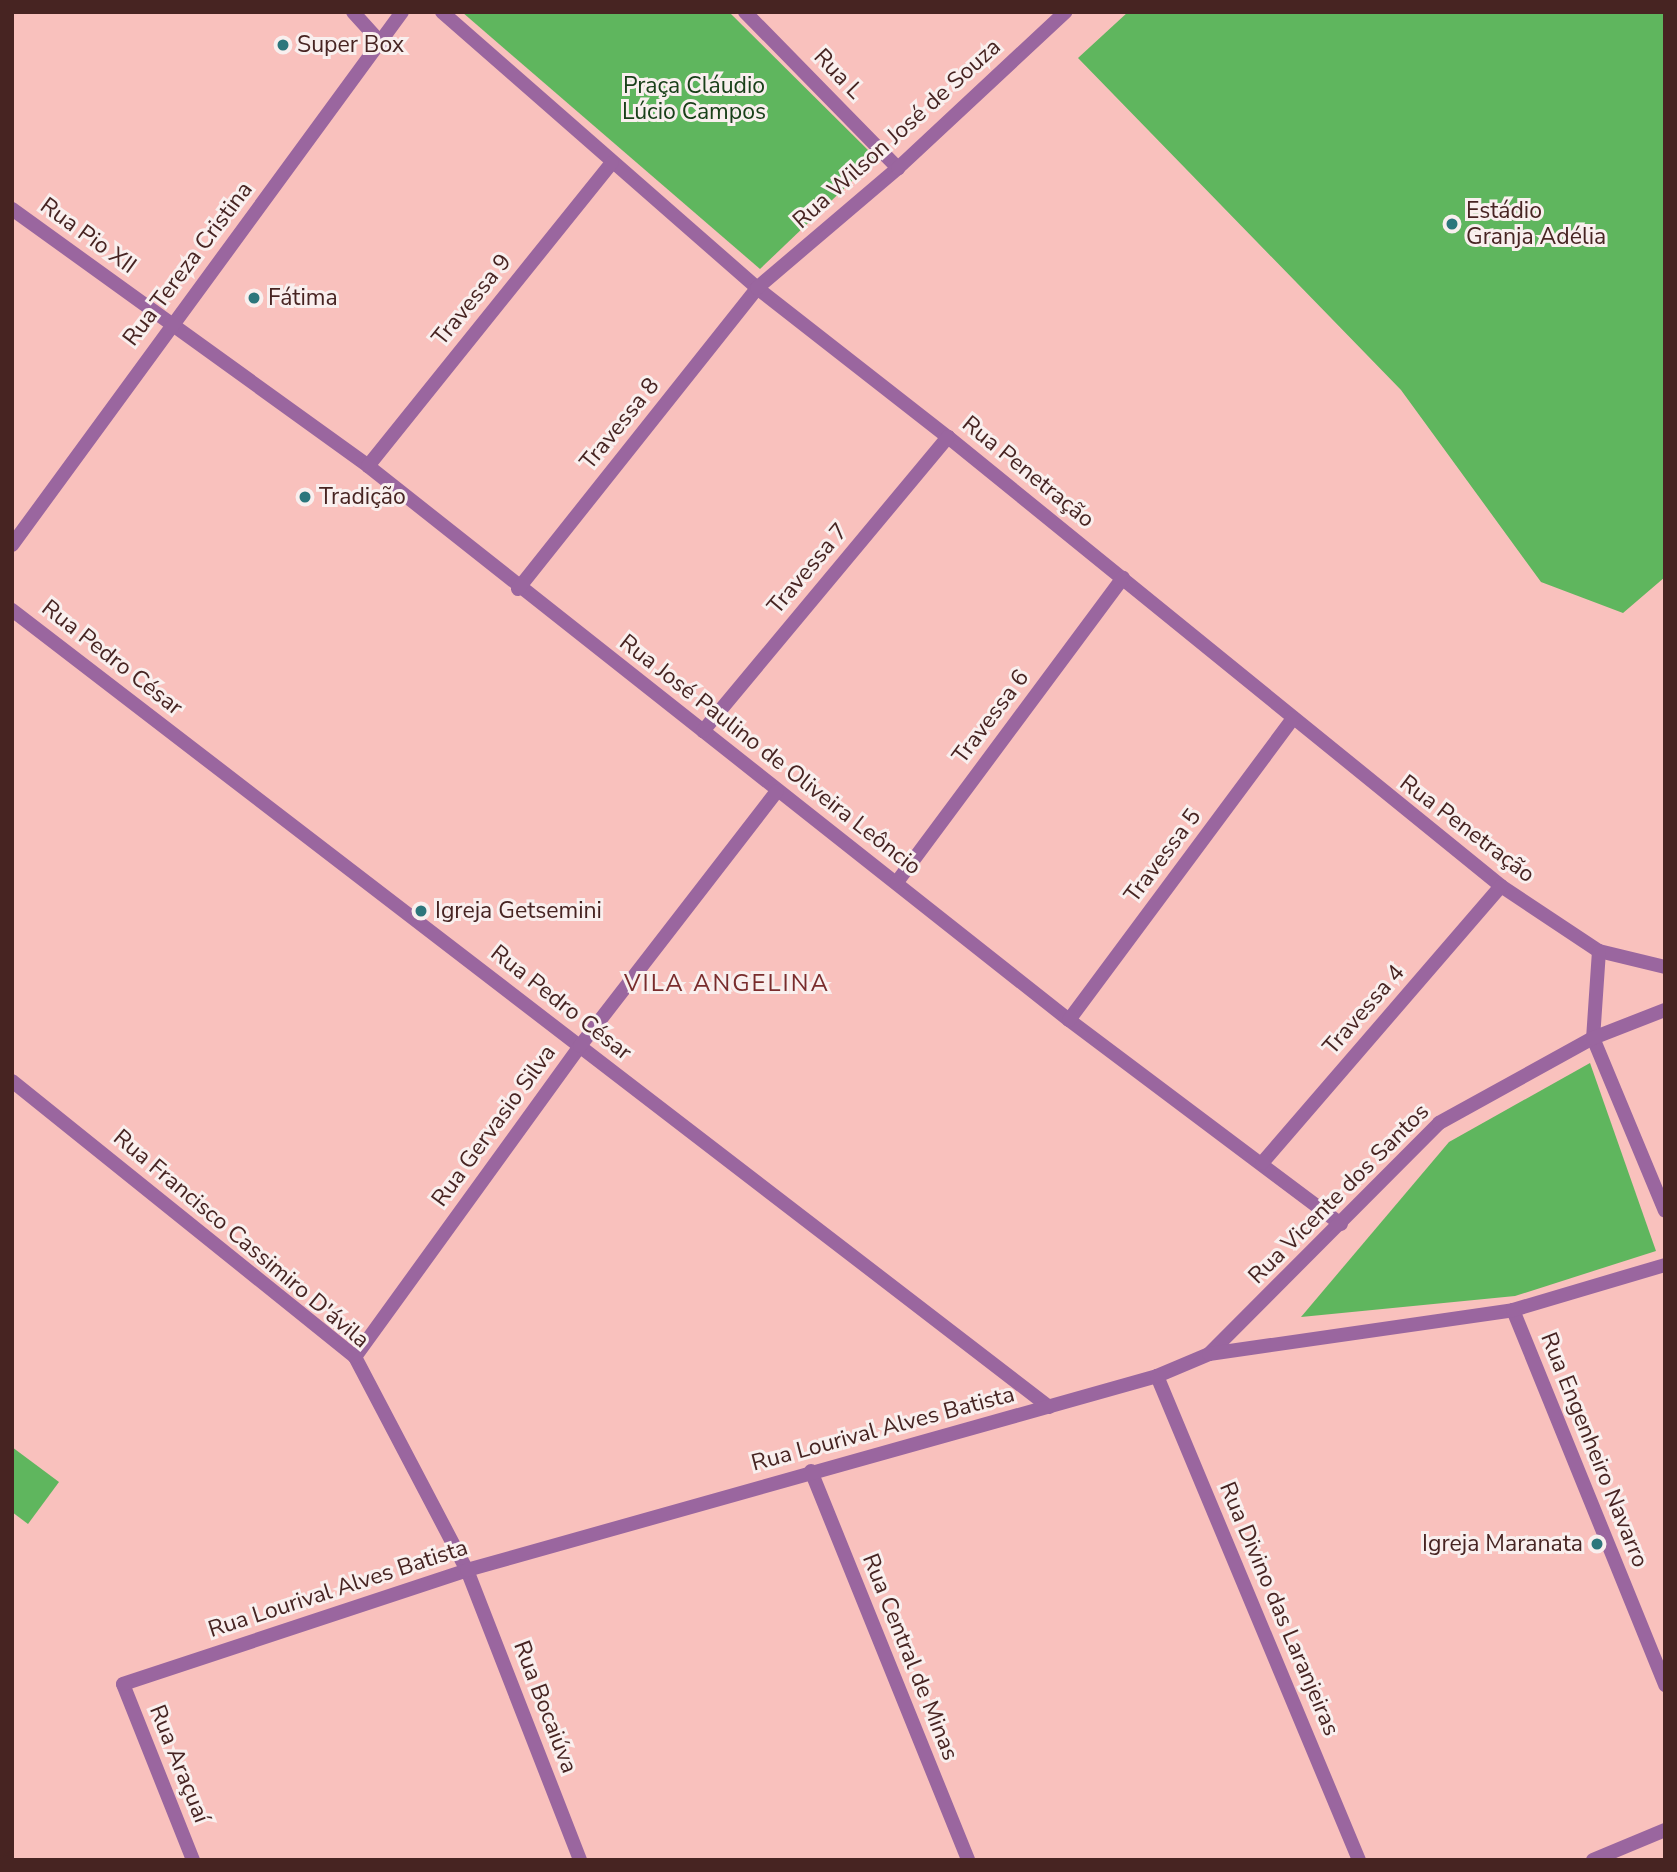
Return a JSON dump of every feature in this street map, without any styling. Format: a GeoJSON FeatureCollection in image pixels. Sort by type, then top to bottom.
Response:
{"type":"FeatureCollection","features":[{"type":"Feature","properties":{"kind":"street"},"geometry":{"type":"LineString","coordinates":[[353,12],[381,43]]}},
{"type":"Feature","properties":{"kind":"street","name":"Rua Tereza Cristina"},"geometry":{"type":"LineString","coordinates":[[12,545],[402,12]]}},
{"type":"Feature","properties":{"kind":"street","name":"Rua Penetração"},"geometry":{"type":"LineString","coordinates":[[442,12],[757,288],[948,437],[1501,886],[1599,951],[1665,967]]}},
{"type":"Feature","properties":{"kind":"street","name":"Rua L"},"geometry":{"type":"LineString","coordinates":[[745,12],[898,168]]}},
{"type":"Feature","properties":{"kind":"street","name":"Rua Wilson José de Souza"},"geometry":{"type":"LineString","coordinates":[[757,288],[898,168],[1065,12]]}},
{"type":"Feature","properties":{"kind":"street","name":"Travessa 9"},"geometry":{"type":"LineString","coordinates":[[368,466],[612,163]]}},
{"type":"Feature","properties":{"kind":"street","name":"Rua Pio XII"},"geometry":{"type":"LineString","coordinates":[[12,209],[171,325]]}},
{"type":"Feature","properties":{"kind":"street","name":"Travessa 8"},"geometry":{"type":"LineString","coordinates":[[518,589],[757,288]]}},
{"type":"Feature","properties":{"kind":"street","name":"Rua José Paulino de Oliveira Leôncio"},"geometry":{"type":"LineString","coordinates":[[171,325],[368,466],[518,589],[897,882],[1069,1020],[1341,1224]]}},
{"type":"Feature","properties":{"kind":"street","name":"Travessa 7"},"geometry":{"type":"LineString","coordinates":[[703,731],[948,437]]}},
{"type":"Feature","properties":{"kind":"street","name":"Travessa 6"},"geometry":{"type":"LineString","coordinates":[[897,882],[1123,578]]}},
{"type":"Feature","properties":{"kind":"street","name":"Rua Pedro César"},"geometry":{"type":"LineString","coordinates":[[12,610],[1049,1407]]}},
{"type":"Feature","properties":{"kind":"street","name":"Travessa 5"},"geometry":{"type":"LineString","coordinates":[[1069,1020],[1293,718]]}},
{"type":"Feature","properties":{"kind":"street","name":"Rua Gervasio Silva"},"geometry":{"type":"LineString","coordinates":[[355,1357],[580,1046],[777,791]]}},
{"type":"Feature","properties":{"kind":"street","name":"Travessa 4"},"geometry":{"type":"LineString","coordinates":[[1262,1163],[1501,886]]}},
{"type":"Feature","properties":{"kind":"street"},"geometry":{"type":"LineString","coordinates":[[1599,951],[1593,1038],[1665,1211]]}},
{"type":"Feature","properties":{"kind":"street","name":"Rua Vicente dos Santos"},"geometry":{"type":"LineString","coordinates":[[1209,1354],[1439,1123],[1593,1038],[1665,1010]]}},
{"type":"Feature","properties":{"kind":"street","name":"Rua Francisco Cassimiro D'ávila"},"geometry":{"type":"LineString","coordinates":[[12,1081],[355,1357],[467,1570]]}},
{"type":"Feature","properties":{"kind":"street","name":"Rua Lourival Alves Batista"},"geometry":{"type":"LineString","coordinates":[[123,1684],[467,1570],[811,1471],[1157,1376],[1209,1354],[1513,1310],[1665,1265]]}},
{"type":"Feature","properties":{"kind":"street","name":"Rua Engenheiro Navarro"},"geometry":{"type":"LineString","coordinates":[[1513,1310],[1665,1685]]}},
{"type":"Feature","properties":{"kind":"street","name":"Rua Divino das Laranjeiras"},"geometry":{"type":"LineString","coordinates":[[1157,1376],[1359,1860]]}},
{"type":"Feature","properties":{"kind":"street","name":"Rua Central de Minas"},"geometry":{"type":"LineString","coordinates":[[811,1471],[968,1860]]}},
{"type":"Feature","properties":{"kind":"street","name":"Rua Bocaiúva"},"geometry":{"type":"LineString","coordinates":[[467,1570],[580,1860]]}},
{"type":"Feature","properties":{"kind":"street","name":"Rua Araçuaí"},"geometry":{"type":"LineString","coordinates":[[123,1684],[193,1860]]}},
{"type":"Feature","properties":{"kind":"street"},"geometry":{"type":"LineString","coordinates":[[1593,1860],[1665,1830]]}},
{"type":"Feature","properties":{"kind":"green space","name":"Praça Cláudio Lúcio Campos"},"geometry":{"type":"Polygon","coordinates":[[[462,12],[729,12],[876,158],[760,269],[462,12]]]}},
{"type":"Feature","properties":{"kind":"green space","name":"Estádio Granja Adélia"},"geometry":{"type":"Polygon","coordinates":[[[1128,12],[1665,12],[1665,577],[1623,613],[1541,582],[1401,390],[1078,58],[1128,12]]]}},
{"type":"Feature","properties":{"kind":"green space"},"geometry":{"type":"Polygon","coordinates":[[[1590,1063],[1656,1251],[1515,1296],[1301,1317],[1449,1142],[1590,1063]]]}},
{"type":"Feature","properties":{"kind":"green space"},"geometry":{"type":"Polygon","coordinates":[[[12,1447],[59,1482],[28,1524],[12,1512],[12,1447]]]}},
{"type":"Feature","properties":{"kind":"place","name":"Super Box"},"geometry":{"type":"Point","coordinates":[283,45]}},
{"type":"Feature","properties":{"kind":"place","name":"Estádio Granja Adélia"},"geometry":{"type":"Point","coordinates":[1452,224]}},
{"type":"Feature","properties":{"kind":"place","name":"Fátima"},"geometry":{"type":"Point","coordinates":[254,298]}},
{"type":"Feature","properties":{"kind":"place","name":"Tradição"},"geometry":{"type":"Point","coordinates":[305,497]}},
{"type":"Feature","properties":{"kind":"place","name":"Igreja Getsemini"},"geometry":{"type":"Point","coordinates":[421,911]}},
{"type":"Feature","properties":{"kind":"place","name":"Igreja Maranata"},"geometry":{"type":"Point","coordinates":[1597,1544]}},
{"type":"Feature","properties":{"kind":"district","name":"VILA ANGELINA"},"geometry":{"type":"Point","coordinates":[727,984]}}]}
